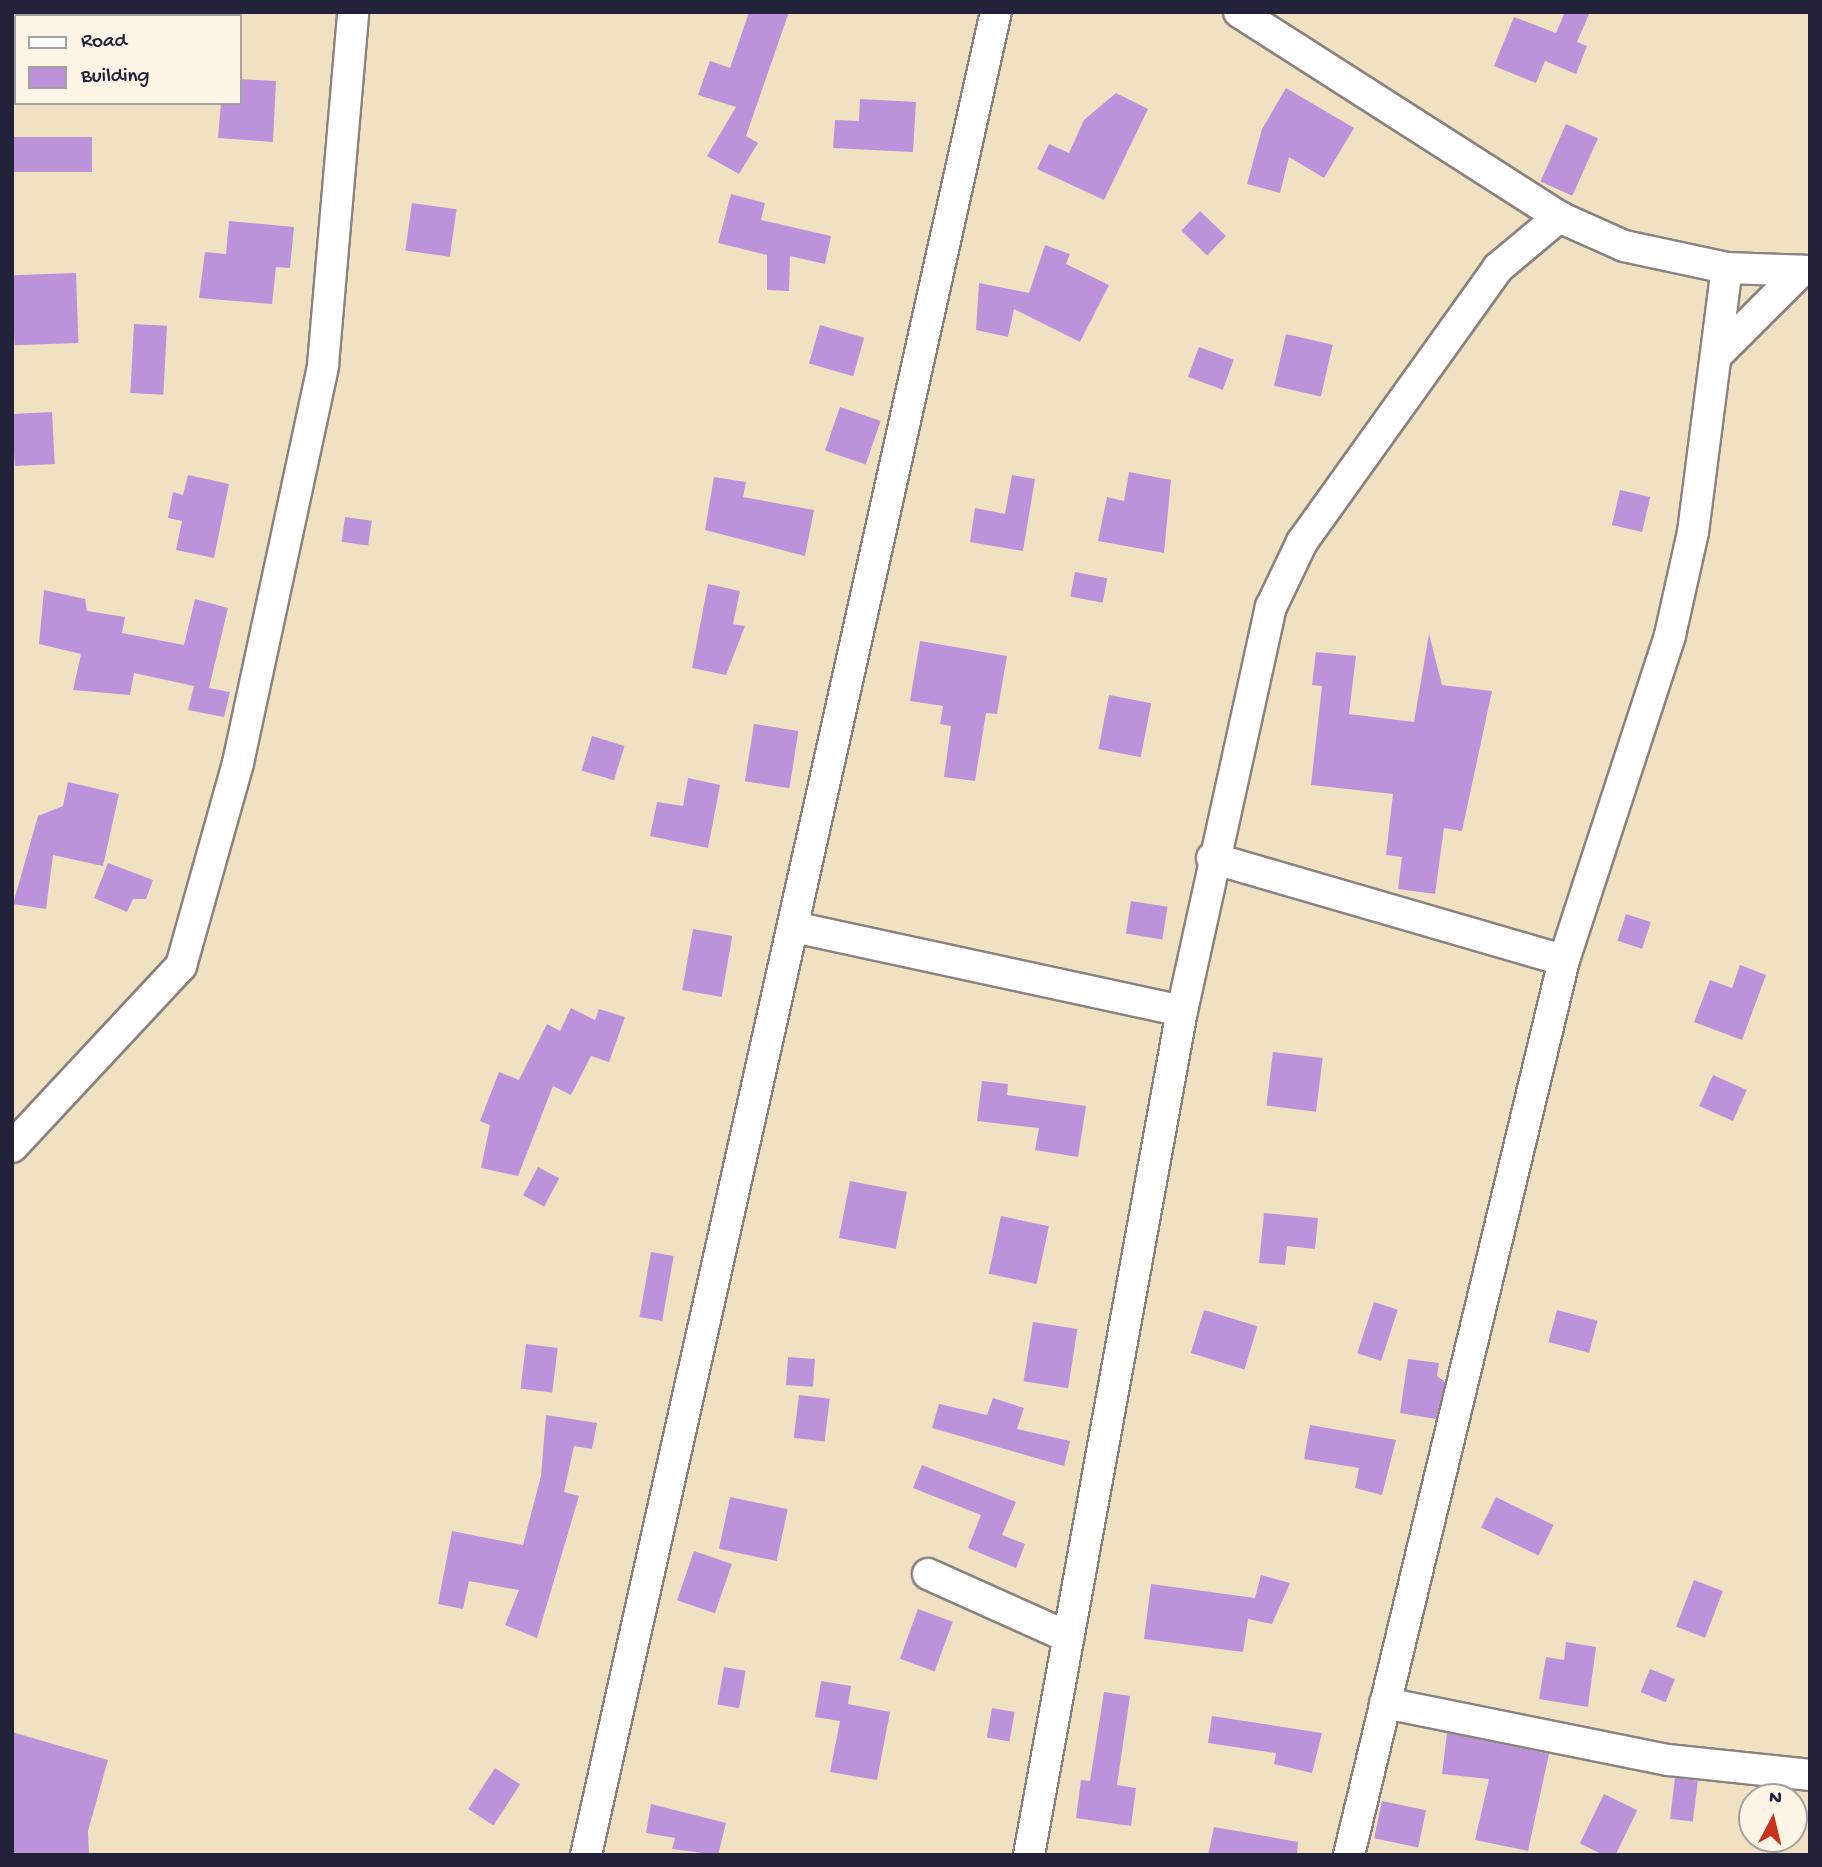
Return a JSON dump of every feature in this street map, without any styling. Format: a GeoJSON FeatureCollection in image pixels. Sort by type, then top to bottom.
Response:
{"type":"FeatureCollection","features":[{"type":"Feature","properties":{"kind":"street"},"geometry":{"type":"LineString","coordinates":[[12,1147],[181,966],[238,763],[323,365],[354,12]]}},
{"type":"Feature","properties":{"kind":"street"},"geometry":{"type":"LineString","coordinates":[[586,1855],[996,12]]}},
{"type":"Feature","properties":{"kind":"street"},"geometry":{"type":"LineString","coordinates":[[1239,12],[1559,217],[1624,246],[1727,268],[1806,271]]}},
{"type":"Feature","properties":{"kind":"street"},"geometry":{"type":"LineString","coordinates":[[1029,1855],[1182,1011],[1212,858],[1271,607],[1302,542],[1498,268],[1559,217]]}},
{"type":"Feature","properties":{"kind":"street"},"geometry":{"type":"LineString","coordinates":[[1349,1855],[1564,960],[1671,635],[1717,355],[1727,268]]}},
{"type":"Feature","properties":{"kind":"street"},"geometry":{"type":"LineString","coordinates":[[1717,355],[1806,271]]}},
{"type":"Feature","properties":{"kind":"street"},"geometry":{"type":"LineString","coordinates":[[1212,858],[1564,960]]}},
{"type":"Feature","properties":{"kind":"street"},"geometry":{"type":"LineString","coordinates":[[793,927],[1182,1011]]}},
{"type":"Feature","properties":{"kind":"street"},"geometry":{"type":"LineString","coordinates":[[928,1574],[1069,1637]]}},
{"type":"Feature","properties":{"kind":"street"},"geometry":{"type":"LineString","coordinates":[[1385,1703],[1668,1760],[1810,1775]]}},
{"type":"Feature","properties":{"kind":"building"},"geometry":{"type":"Polygon","coordinates":[[[749,12],[789,12],[746,136],[758,143],[739,174],[707,156],[736,107],[698,95],[710,61],[730,68],[749,12]]]}},
{"type":"Feature","properties":{"kind":"building"},"geometry":{"type":"Polygon","coordinates":[[[1565,12],[1590,12],[1577,42],[1587,46],[1576,74],[1545,61],[1536,83],[1494,66],[1514,17],[1556,33],[1565,12]]]}},
{"type":"Feature","properties":{"kind":"building"},"geometry":{"type":"Polygon","coordinates":[[[242,79],[276,81],[273,142],[218,138],[221,105],[242,105],[242,79]]]}},
{"type":"Feature","properties":{"kind":"building"},"geometry":{"type":"Polygon","coordinates":[[[1286,88],[1354,128],[1324,178],[1289,157],[1280,193],[1247,184],[1262,129],[1286,88]]]}},
{"type":"Feature","properties":{"kind":"building"},"geometry":{"type":"Polygon","coordinates":[[[1116,93],[1148,109],[1104,200],[1037,169],[1049,144],[1069,153],[1084,120],[1116,93]]]}},
{"type":"Feature","properties":{"kind":"building"},"geometry":{"type":"Polygon","coordinates":[[[860,99],[916,102],[913,152],[833,148],[835,120],[859,121],[860,99]]]}},
{"type":"Feature","properties":{"kind":"building"},"geometry":{"type":"Polygon","coordinates":[[[1566,124],[1598,138],[1572,196],[1540,182],[1566,124]]]}},
{"type":"Feature","properties":{"kind":"building"},"geometry":{"type":"Polygon","coordinates":[[[12,137],[92,137],[92,172],[12,172],[12,137]]]}},
{"type":"Feature","properties":{"kind":"building"},"geometry":{"type":"Polygon","coordinates":[[[731,194],[765,203],[761,220],[831,236],[825,264],[790,256],[789,291],[767,290],[767,255],[718,243],[731,194]]]}},
{"type":"Feature","properties":{"kind":"building"},"geometry":{"type":"Polygon","coordinates":[[[412,203],[457,209],[450,257],[405,251],[412,203]]]}},
{"type":"Feature","properties":{"kind":"building"},"geometry":{"type":"Polygon","coordinates":[[[1200,211],[1226,236],[1207,255],[1181,230],[1200,211]]]}},
{"type":"Feature","properties":{"kind":"building"},"geometry":{"type":"Polygon","coordinates":[[[229,221],[294,227],[290,268],[276,267],[272,304],[199,298],[205,252],[226,254],[229,221]]]}},
{"type":"Feature","properties":{"kind":"building"},"geometry":{"type":"Polygon","coordinates":[[[1045,245],[1070,254],[1066,264],[1109,285],[1080,342],[1014,309],[1008,337],[976,330],[979,283],[1029,293],[1045,245]]]}},
{"type":"Feature","properties":{"kind":"building"},"geometry":{"type":"Polygon","coordinates":[[[76,273],[78,343],[14,345],[12,275],[76,273]]]}},
{"type":"Feature","properties":{"kind":"building"},"geometry":{"type":"Polygon","coordinates":[[[134,324],[167,326],[163,395],[130,393],[134,324]]]}},
{"type":"Feature","properties":{"kind":"building"},"geometry":{"type":"Polygon","coordinates":[[[820,325],[864,338],[853,376],[809,363],[820,325]]]}},
{"type":"Feature","properties":{"kind":"building"},"geometry":{"type":"Polygon","coordinates":[[[1286,334],[1333,345],[1321,396],[1274,386],[1286,334]]]}},
{"type":"Feature","properties":{"kind":"building"},"geometry":{"type":"Polygon","coordinates":[[[1199,347],[1234,360],[1223,390],[1188,377],[1199,347]]]}},
{"type":"Feature","properties":{"kind":"building"},"geometry":{"type":"Polygon","coordinates":[[[840,407],[881,421],[866,464],[825,450],[840,407]]]}},
{"type":"Feature","properties":{"kind":"building"},"geometry":{"type":"Polygon","coordinates":[[[52,412],[55,464],[15,466],[12,414],[52,412]]]}},
{"type":"Feature","properties":{"kind":"building"},"geometry":{"type":"Polygon","coordinates":[[[1129,472],[1171,480],[1164,553],[1098,541],[1107,497],[1124,501],[1129,472]]]}},
{"type":"Feature","properties":{"kind":"building"},"geometry":{"type":"Polygon","coordinates":[[[188,475],[229,484],[214,558],[176,550],[182,521],[168,518],[173,492],[183,495],[188,475]]]}},
{"type":"Feature","properties":{"kind":"building"},"geometry":{"type":"Polygon","coordinates":[[[1012,475],[1035,479],[1023,551],[970,542],[975,508],[1005,514],[1012,475]]]}},
{"type":"Feature","properties":{"kind":"building"},"geometry":{"type":"Polygon","coordinates":[[[714,477],[746,482],[743,497],[814,510],[805,556],[705,530],[714,477]]]}},
{"type":"Feature","properties":{"kind":"building"},"geometry":{"type":"Polygon","coordinates":[[[1620,490],[1650,497],[1642,532],[1612,525],[1620,490]]]}},
{"type":"Feature","properties":{"kind":"building"},"geometry":{"type":"Polygon","coordinates":[[[345,517],[372,521],[368,546],[342,542],[345,517]]]}},
{"type":"Feature","properties":{"kind":"building"},"geometry":{"type":"Polygon","coordinates":[[[1075,572],[1107,578],[1103,603],[1070,597],[1075,572]]]}},
{"type":"Feature","properties":{"kind":"building"},"geometry":{"type":"Polygon","coordinates":[[[708,584],[740,591],[733,624],[745,626],[726,675],[692,668],[708,584]]]}},
{"type":"Feature","properties":{"kind":"building"},"geometry":{"type":"Polygon","coordinates":[[[44,590],[85,599],[87,611],[125,617],[122,633],[184,645],[195,599],[228,608],[209,688],[230,692],[224,717],[188,710],[194,686],[134,673],[130,695],[73,690],[81,654],[39,644],[44,590]]]}},
{"type":"Feature","properties":{"kind":"building"},"geometry":{"type":"Polygon","coordinates":[[[1429,634],[1442,685],[1492,691],[1462,831],[1444,828],[1435,894],[1398,889],[1402,857],[1386,855],[1393,794],[1311,785],[1322,686],[1312,685],[1316,652],[1356,656],[1349,714],[1414,722],[1429,634]]]}},
{"type":"Feature","properties":{"kind":"building"},"geometry":{"type":"Polygon","coordinates":[[[920,641],[1007,656],[997,714],[986,713],[975,781],[944,777],[951,726],[940,724],[943,706],[910,701],[920,641]]]}},
{"type":"Feature","properties":{"kind":"building"},"geometry":{"type":"Polygon","coordinates":[[[1109,695],[1151,703],[1141,757],[1099,749],[1109,695]]]}},
{"type":"Feature","properties":{"kind":"building"},"geometry":{"type":"Polygon","coordinates":[[[754,724],[798,731],[789,788],[745,781],[754,724]]]}},
{"type":"Feature","properties":{"kind":"building"},"geometry":{"type":"Polygon","coordinates":[[[592,736],[625,746],[614,780],[581,770],[592,736]]]}},
{"type":"Feature","properties":{"kind":"building"},"geometry":{"type":"Polygon","coordinates":[[[688,778],[720,785],[708,848],[650,836],[657,802],[683,806],[688,778]]]}},
{"type":"Feature","properties":{"kind":"building"},"geometry":{"type":"Polygon","coordinates":[[[68,782],[119,794],[103,866],[53,855],[46,909],[13,904],[38,816],[63,806],[68,782]]]}},
{"type":"Feature","properties":{"kind":"building"},"geometry":{"type":"Polygon","coordinates":[[[108,863],[153,880],[146,899],[133,899],[127,912],[94,898],[108,863]]]}},
{"type":"Feature","properties":{"kind":"building"},"geometry":{"type":"Polygon","coordinates":[[[1131,901],[1168,907],[1162,939],[1126,934],[1131,901]]]}},
{"type":"Feature","properties":{"kind":"building"},"geometry":{"type":"Polygon","coordinates":[[[1626,914],[1651,922],[1642,949],[1617,941],[1626,914]]]}},
{"type":"Feature","properties":{"kind":"building"},"geometry":{"type":"Polygon","coordinates":[[[693,929],[732,936],[722,997],[682,990],[693,929]]]}},
{"type":"Feature","properties":{"kind":"building"},"geometry":{"type":"Polygon","coordinates":[[[1740,965],[1766,975],[1742,1040],[1694,1022],[1710,980],[1732,988],[1740,965]]]}},
{"type":"Feature","properties":{"kind":"building"},"geometry":{"type":"Polygon","coordinates":[[[571,1008],[595,1020],[599,1009],[625,1017],[609,1062],[591,1056],[571,1095],[553,1086],[518,1176],[481,1168],[490,1125],[480,1121],[499,1072],[519,1080],[547,1024],[560,1031],[571,1008]]]}},
{"type":"Feature","properties":{"kind":"building"},"geometry":{"type":"Polygon","coordinates":[[[1273,1052],[1323,1058],[1316,1112],[1266,1106],[1273,1052]]]}},
{"type":"Feature","properties":{"kind":"building"},"geometry":{"type":"Polygon","coordinates":[[[1713,1075],[1747,1090],[1733,1121],[1699,1106],[1713,1075]]]}},
{"type":"Feature","properties":{"kind":"building"},"geometry":{"type":"Polygon","coordinates":[[[982,1081],[1008,1084],[1007,1095],[1086,1106],[1078,1157],[1035,1150],[1039,1128],[977,1121],[982,1081]]]}},
{"type":"Feature","properties":{"kind":"building"},"geometry":{"type":"Polygon","coordinates":[[[538,1167],[559,1178],[544,1207],[523,1195],[538,1167]]]}},
{"type":"Feature","properties":{"kind":"building"},"geometry":{"type":"Polygon","coordinates":[[[850,1181],[907,1192],[896,1249],[839,1238],[850,1181]]]}},
{"type":"Feature","properties":{"kind":"building"},"geometry":{"type":"Polygon","coordinates":[[[1264,1213],[1318,1218],[1315,1249],[1287,1246],[1285,1265],[1259,1263],[1264,1213]]]}},
{"type":"Feature","properties":{"kind":"building"},"geometry":{"type":"Polygon","coordinates":[[[1001,1216],[1049,1226],[1037,1284],[989,1274],[1001,1216]]]}},
{"type":"Feature","properties":{"kind":"building"},"geometry":{"type":"Polygon","coordinates":[[[651,1252],[674,1256],[662,1321],[640,1317],[651,1252]]]}},
{"type":"Feature","properties":{"kind":"building"},"geometry":{"type":"Polygon","coordinates":[[[1374,1302],[1398,1310],[1381,1361],[1357,1353],[1374,1302]]]}},
{"type":"Feature","properties":{"kind":"building"},"geometry":{"type":"Polygon","coordinates":[[[1204,1310],[1258,1326],[1244,1369],[1191,1353],[1204,1310]]]}},
{"type":"Feature","properties":{"kind":"building"},"geometry":{"type":"Polygon","coordinates":[[[1557,1310],[1598,1321],[1589,1353],[1548,1342],[1557,1310]]]}},
{"type":"Feature","properties":{"kind":"building"},"geometry":{"type":"Polygon","coordinates":[[[1033,1322],[1077,1329],[1068,1388],[1024,1381],[1033,1322]]]}},
{"type":"Feature","properties":{"kind":"building"},"geometry":{"type":"Polygon","coordinates":[[[526,1344],[558,1348],[552,1393],[521,1389],[526,1344]]]}},
{"type":"Feature","properties":{"kind":"building"},"geometry":{"type":"Polygon","coordinates":[[[788,1357],[815,1359],[813,1387],[786,1385],[788,1357]]]}},
{"type":"Feature","properties":{"kind":"building"},"geometry":{"type":"Polygon","coordinates":[[[1408,1359],[1439,1363],[1437,1376],[1445,1382],[1436,1419],[1400,1413],[1408,1359]]]}},
{"type":"Feature","properties":{"kind":"building"},"geometry":{"type":"Polygon","coordinates":[[[799,1395],[830,1399],[825,1441],[794,1438],[799,1395]]]}},
{"type":"Feature","properties":{"kind":"building"},"geometry":{"type":"Polygon","coordinates":[[[993,1398],[1024,1408],[1017,1429],[1070,1441],[1064,1466],[932,1428],[939,1404],[987,1415],[993,1398]]]}},
{"type":"Feature","properties":{"kind":"building"},"geometry":{"type":"Polygon","coordinates":[[[546,1415],[597,1423],[592,1449],[574,1446],[564,1492],[579,1496],[537,1638],[505,1625],[519,1590],[469,1581],[463,1609],[438,1604],[452,1531],[523,1545],[541,1476],[546,1415]]]}},
{"type":"Feature","properties":{"kind":"building"},"geometry":{"type":"Polygon","coordinates":[[[1310,1425],[1396,1440],[1382,1495],[1355,1488],[1359,1468],[1304,1459],[1310,1425]]]}},
{"type":"Feature","properties":{"kind":"building"},"geometry":{"type":"Polygon","coordinates":[[[922,1465],[1016,1502],[1002,1535],[1025,1544],[1016,1568],[968,1548],[981,1515],[913,1488],[922,1465]]]}},
{"type":"Feature","properties":{"kind":"building"},"geometry":{"type":"Polygon","coordinates":[[[730,1497],[788,1509],[777,1561],[719,1549],[730,1497]]]}},
{"type":"Feature","properties":{"kind":"building"},"geometry":{"type":"Polygon","coordinates":[[[1496,1497],[1554,1525],[1539,1556],[1481,1528],[1496,1497]]]}},
{"type":"Feature","properties":{"kind":"building"},"geometry":{"type":"Polygon","coordinates":[[[694,1551],[732,1564],[715,1613],[677,1600],[694,1551]]]}},
{"type":"Feature","properties":{"kind":"building"},"geometry":{"type":"Polygon","coordinates":[[[1261,1575],[1290,1583],[1272,1624],[1248,1619],[1243,1652],[1144,1639],[1151,1584],[1255,1598],[1261,1575]]]}},
{"type":"Feature","properties":{"kind":"building"},"geometry":{"type":"Polygon","coordinates":[[[1694,1580],[1723,1591],[1705,1638],[1676,1627],[1694,1580]]]}},
{"type":"Feature","properties":{"kind":"building"},"geometry":{"type":"Polygon","coordinates":[[[918,1609],[953,1622],[935,1671],[900,1659],[918,1609]]]}},
{"type":"Feature","properties":{"kind":"building"},"geometry":{"type":"Polygon","coordinates":[[[1566,1642],[1596,1647],[1588,1707],[1539,1699],[1546,1657],[1564,1660],[1566,1642]]]}},
{"type":"Feature","properties":{"kind":"building"},"geometry":{"type":"Polygon","coordinates":[[[724,1667],[746,1671],[739,1708],[717,1704],[724,1667]]]}},
{"type":"Feature","properties":{"kind":"building"},"geometry":{"type":"Polygon","coordinates":[[[1650,1669],[1675,1679],[1666,1702],[1641,1692],[1650,1669]]]}},
{"type":"Feature","properties":{"kind":"building"},"geometry":{"type":"Polygon","coordinates":[[[821,1681],[851,1686],[848,1704],[890,1712],[877,1780],[830,1772],[840,1721],[815,1717],[821,1681]]]}},
{"type":"Feature","properties":{"kind":"building"},"geometry":{"type":"Polygon","coordinates":[[[1104,1692],[1130,1696],[1117,1785],[1136,1788],[1131,1826],[1076,1818],[1081,1780],[1090,1781],[1104,1692]]]}},
{"type":"Feature","properties":{"kind":"building"},"geometry":{"type":"Polygon","coordinates":[[[992,1708],[1015,1712],[1009,1742],[987,1738],[992,1708]]]}},
{"type":"Feature","properties":{"kind":"building"},"geometry":{"type":"Polygon","coordinates":[[[1212,1716],[1322,1733],[1312,1773],[1274,1764],[1276,1753],[1208,1743],[1212,1716]]]}},
{"type":"Feature","properties":{"kind":"building"},"geometry":{"type":"Polygon","coordinates":[[[12,1732],[108,1760],[88,1831],[89,1855],[12,1855],[12,1732]]]}},
{"type":"Feature","properties":{"kind":"building"},"geometry":{"type":"Polygon","coordinates":[[[1447,1733],[1549,1754],[1528,1851],[1475,1840],[1489,1779],[1442,1774],[1447,1733]]]}},
{"type":"Feature","properties":{"kind":"building"},"geometry":{"type":"Polygon","coordinates":[[[495,1768],[520,1784],[493,1825],[468,1809],[495,1768]]]}},
{"type":"Feature","properties":{"kind":"building"},"geometry":{"type":"Polygon","coordinates":[[[1675,1778],[1698,1781],[1693,1821],[1670,1819],[1675,1778]]]}},
{"type":"Feature","properties":{"kind":"building"},"geometry":{"type":"Polygon","coordinates":[[[1604,1794],[1637,1810],[1615,1855],[1604,1855],[1580,1843],[1604,1794]]]}},
{"type":"Feature","properties":{"kind":"building"},"geometry":{"type":"Polygon","coordinates":[[[1382,1801],[1426,1810],[1418,1848],[1374,1838],[1382,1801]]]}},
{"type":"Feature","properties":{"kind":"building"},"geometry":{"type":"Polygon","coordinates":[[[651,1804],[726,1823],[718,1855],[672,1849],[675,1838],[646,1833],[651,1804]]]}},
{"type":"Feature","properties":{"kind":"building"},"geometry":{"type":"Polygon","coordinates":[[[1214,1827],[1298,1842],[1297,1855],[1208,1855],[1214,1827]]]}}]}
